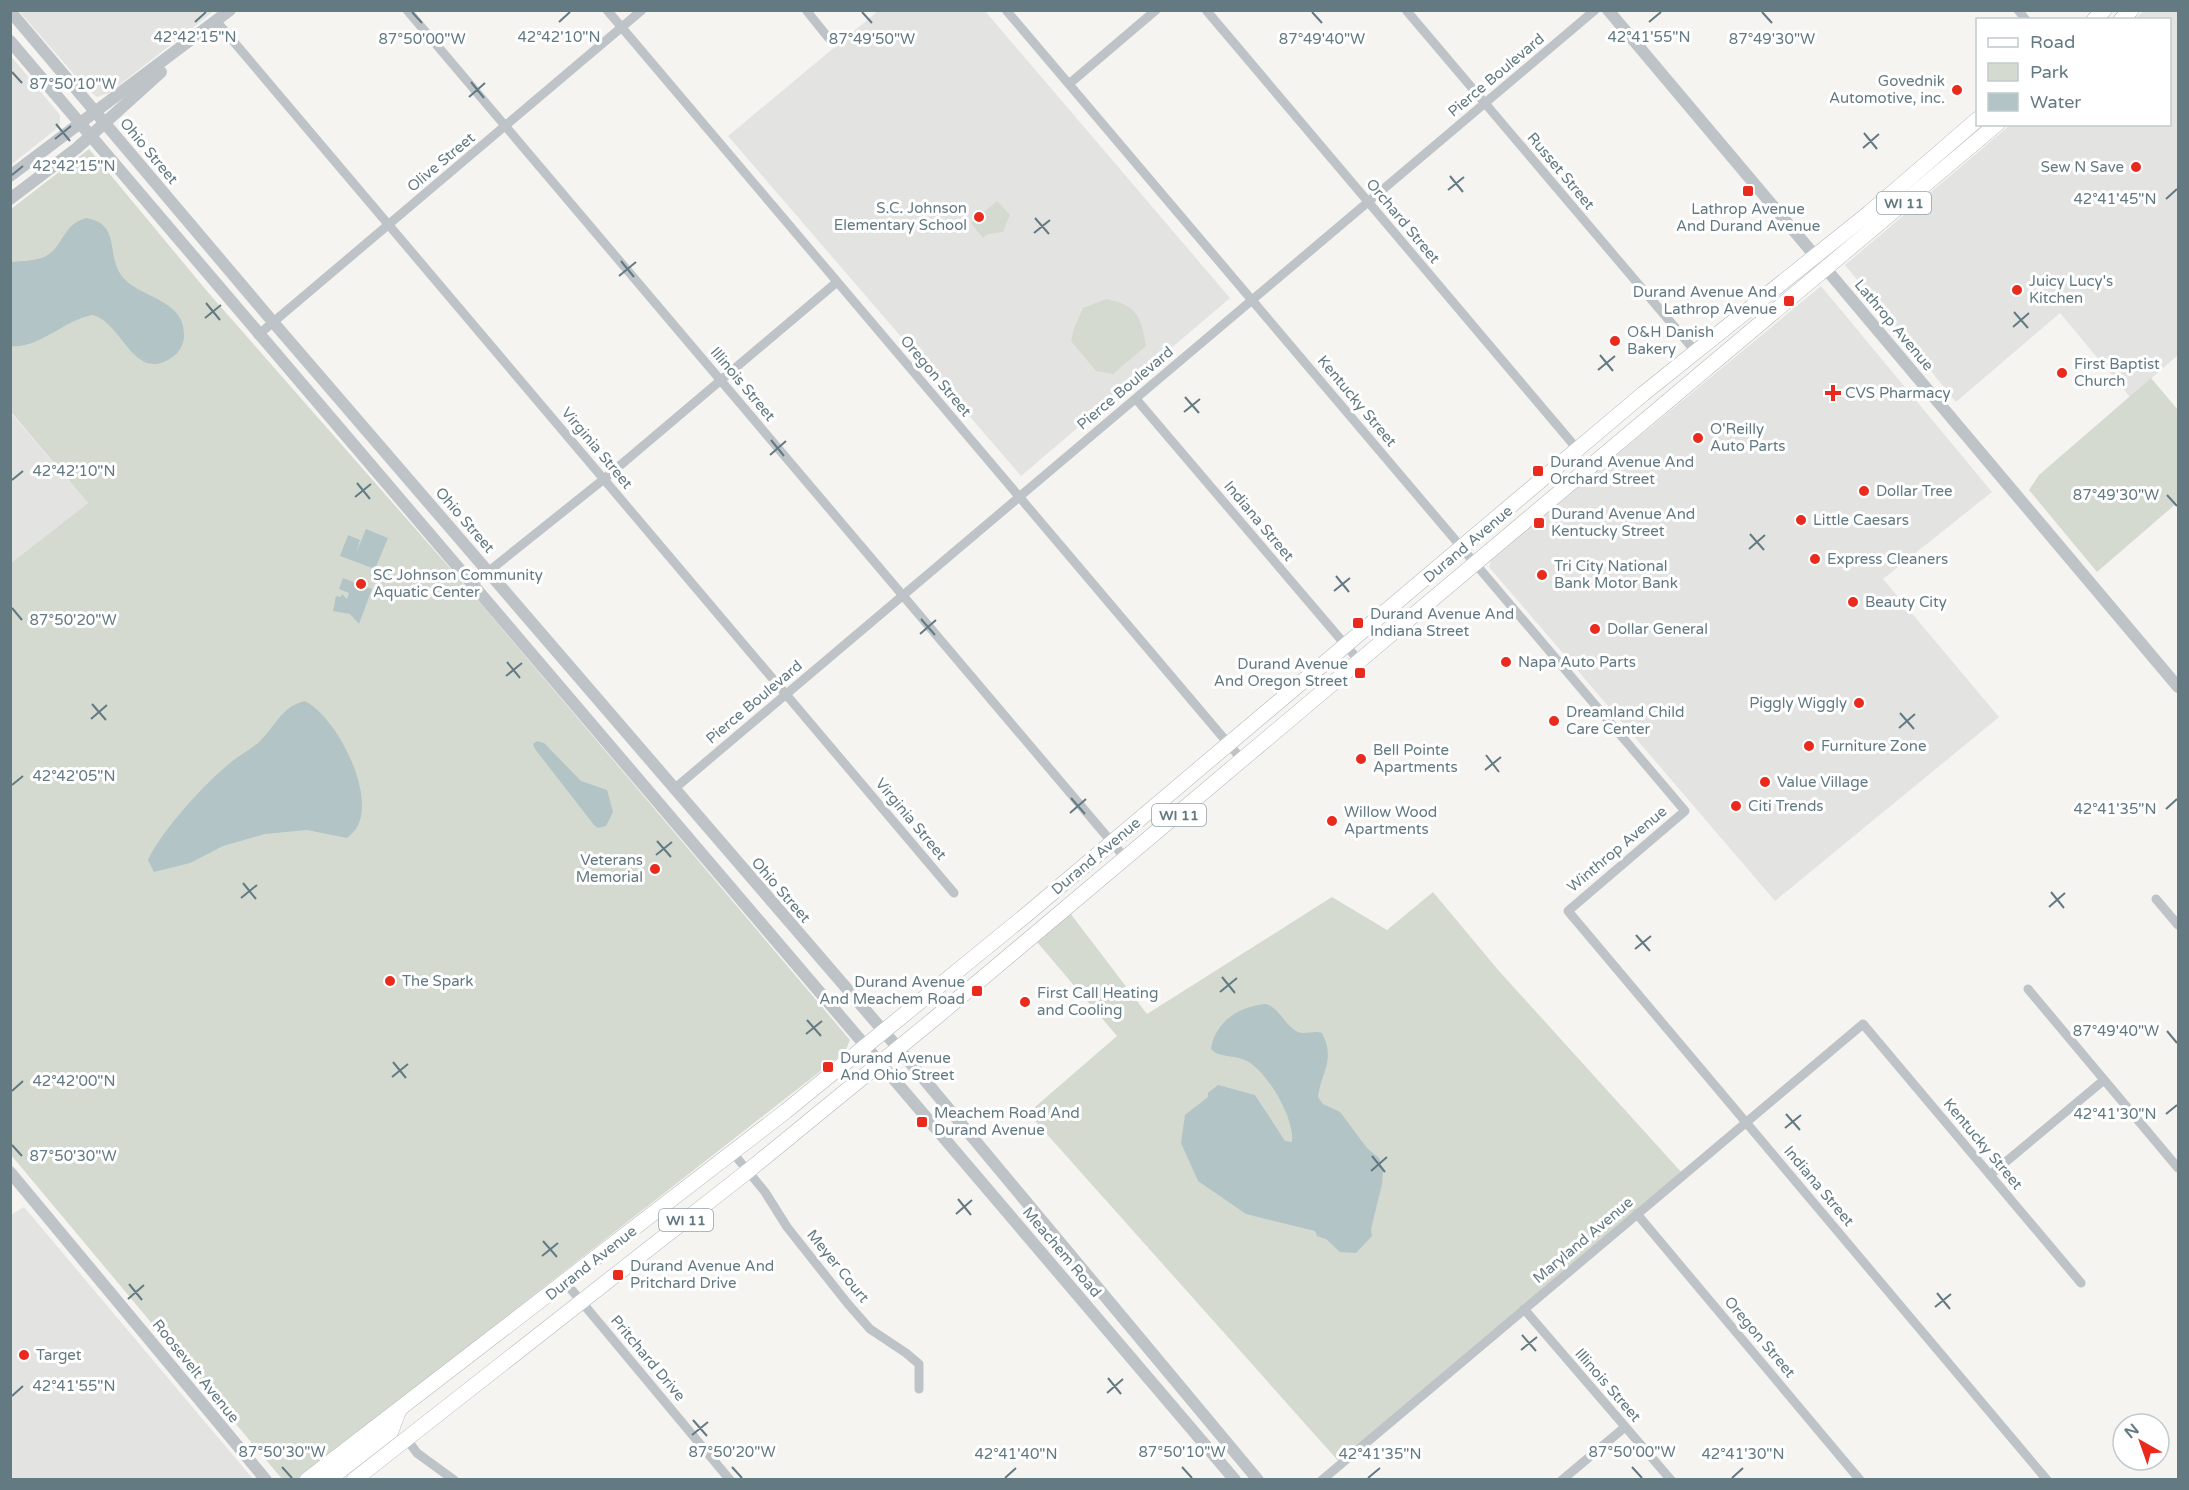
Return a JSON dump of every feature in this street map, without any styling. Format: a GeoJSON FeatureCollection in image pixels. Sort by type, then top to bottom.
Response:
{"type":"FeatureCollection","features":[{"type":"Feature","properties":{"kind":"main road","name":"Durand Avenue"},"geometry":{"type":"LineString","coordinates":[[307,1479],[733,1153],[883,1032],[1462,549],[1695,351],[1815,255],[1976,120]]}},
{"type":"Feature","properties":{"kind":"main road","name":"Durand Avenue"},"geometry":{"type":"LineString","coordinates":[[354,1479],[748,1171],[880,1063],[1243,761],[1995,126]]}},
{"type":"Feature","properties":{"kind":"main road"},"geometry":{"type":"LineString","coordinates":[[1686,385],[1687,377],[1697,363],[1698,356],[1695,351]]}},
{"type":"Feature","properties":{"kind":"main road"},"geometry":{"type":"LineString","coordinates":[[328,1479],[392,1431],[399,1410]]}},
{"type":"Feature","properties":{"kind":"street"},"geometry":{"type":"LineString","coordinates":[[10,199],[91,135],[230,10]]}},
{"type":"Feature","properties":{"kind":"street","name":"Illinois Street"},"geometry":{"type":"LineString","coordinates":[[407,10],[1126,859]]}},
{"type":"Feature","properties":{"kind":"street","name":"Oregon Street"},"geometry":{"type":"LineString","coordinates":[[607,10],[1243,761]]}},
{"type":"Feature","properties":{"kind":"street","name":"Olive Street"},"geometry":{"type":"LineString","coordinates":[[258,335],[642,10]]}},
{"type":"Feature","properties":{"kind":"street"},"geometry":{"type":"LineString","coordinates":[[806,10],[831,41]]}},
{"type":"Feature","properties":{"kind":"street","name":"Kentucky Street"},"geometry":{"type":"LineString","coordinates":[[1006,10],[1685,811]]}},
{"type":"Feature","properties":{"kind":"street"},"geometry":{"type":"LineString","coordinates":[[1069,84],[1156,10]]}},
{"type":"Feature","properties":{"kind":"street","name":"Orchard Street"},"geometry":{"type":"LineString","coordinates":[[1206,10],[1578,450]]}},
{"type":"Feature","properties":{"kind":"street","name":"Russet Street"},"geometry":{"type":"LineString","coordinates":[[1406,10],[1695,351]]}},
{"type":"Feature","properties":{"kind":"street","name":"Pierce Boulevard"},"geometry":{"type":"LineString","coordinates":[[674,789],[1595,10]]}},
{"type":"Feature","properties":{"kind":"street","name":"Lathrop Avenue"},"geometry":{"type":"LineString","coordinates":[[1608,10],[2178,685]]}},
{"type":"Feature","properties":{"kind":"street","name":"Ohio Street"},"geometry":{"type":"LineString","coordinates":[[10,11],[273,322],[898,1048]]}},
{"type":"Feature","properties":{"kind":"street"},"geometry":{"type":"LineString","coordinates":[[10,176],[212,25]]}},
{"type":"Feature","properties":{"kind":"street","name":"Virginia Street"},"geometry":{"type":"LineString","coordinates":[[212,25],[390,225],[954,893]]}},
{"type":"Feature","properties":{"kind":"street"},"geometry":{"type":"LineString","coordinates":[[10,41],[258,335],[474,583],[866,1045]]}},
{"type":"Feature","properties":{"kind":"street"},"geometry":{"type":"LineString","coordinates":[[474,583],[604,479],[837,282]]}},
{"type":"Feature","properties":{"kind":"street","name":"Indiana Street"},"geometry":{"type":"LineString","coordinates":[[1136,399],[1360,662]]}},
{"type":"Feature","properties":{"kind":"street","name":"Winthrop Avenue"},"geometry":{"type":"LineString","coordinates":[[1568,911],[1685,811]]}},
{"type":"Feature","properties":{"kind":"street"},"geometry":{"type":"LineString","coordinates":[[2156,899],[2178,926]]}},
{"type":"Feature","properties":{"kind":"street","name":"Indiana Street"},"geometry":{"type":"LineString","coordinates":[[1568,911],[2044,1476]]}},
{"type":"Feature","properties":{"kind":"street"},"geometry":{"type":"LineString","coordinates":[[2028,989],[2178,1168]]}},
{"type":"Feature","properties":{"kind":"street","name":"Kentucky Street"},"geometry":{"type":"LineString","coordinates":[[1863,1024],[2081,1283]]}},
{"type":"Feature","properties":{"kind":"street","name":"Maryland Avenue"},"geometry":{"type":"LineString","coordinates":[[1322,1479],[1863,1024]]}},
{"type":"Feature","properties":{"kind":"street","name":"Meachem Road"},"geometry":{"type":"LineString","coordinates":[[866,1045],[1235,1479]]}},
{"type":"Feature","properties":{"kind":"street","name":"Meachem Road"},"geometry":{"type":"LineString","coordinates":[[898,1048],[1258,1479]]}},
{"type":"Feature","properties":{"kind":"street"},"geometry":{"type":"LineString","coordinates":[[1990,1175],[2104,1080]]}},
{"type":"Feature","properties":{"kind":"street","name":"Meyer Court"},"geometry":{"type":"LineString","coordinates":[[733,1153],[765,1192],[787,1227],[870,1329],[919,1364],[919,1389]]}},
{"type":"Feature","properties":{"kind":"street","name":"Roosevelt Avenue"},"geometry":{"type":"LineString","coordinates":[[10,1172],[266,1479]]}},
{"type":"Feature","properties":{"kind":"street"},"geometry":{"type":"LineString","coordinates":[[992,1192],[1007,1178]]}},
{"type":"Feature","properties":{"kind":"street","name":"Oregon Street"},"geometry":{"type":"LineString","coordinates":[[1637,1214],[1860,1479]]}},
{"type":"Feature","properties":{"kind":"street","name":"Pritchard Drive"},"geometry":{"type":"LineString","coordinates":[[565,1282],[730,1479]]}},
{"type":"Feature","properties":{"kind":"street"},"geometry":{"type":"LineString","coordinates":[[1085,1302],[1100,1288]]}},
{"type":"Feature","properties":{"kind":"street","name":"Illinois Street"},"geometry":{"type":"LineString","coordinates":[[1524,1309],[1671,1479]]}},
{"type":"Feature","properties":{"kind":"street"},"geometry":{"type":"LineString","coordinates":[[1185,1420],[1200,1408]]}},
{"type":"Feature","properties":{"kind":"street"},"geometry":{"type":"LineString","coordinates":[[1562,1479],[1625,1426]]}},
{"type":"Feature","properties":{"kind":"street"},"geometry":{"type":"LineString","coordinates":[[406,1438],[417,1453],[454,1479]]}},
{"type":"Feature","properties":{"kind":"street"},"geometry":{"type":"LineString","coordinates":[[2031,1479],[2044,1476]]}},
{"type":"Feature","properties":{"kind":"shaded area"},"geometry":{"type":"Polygon","coordinates":[[[19,11],[214,11],[109,93],[97,97],[85,87],[19,11]]]}},
{"type":"Feature","properties":{"kind":"shaded area","name":"S.C. Johnson Elementary School"},"geometry":{"type":"Polygon","coordinates":[[[878,11],[985,11],[1230,298],[1021,476],[728,136],[878,11]]]}},
{"type":"Feature","properties":{"kind":"shaded area"},"geometry":{"type":"Polygon","coordinates":[[[2144,11],[2178,11],[2178,355],[2130,397],[2060,313],[1956,402],[1845,265],[2009,126],[2171,126],[2171,18],[2135,18],[2144,11]]]}},
{"type":"Feature","properties":{"kind":"shaded area"},"geometry":{"type":"Polygon","coordinates":[[[10,55],[60,115],[60,124],[56,129],[11,165],[10,55]]]}},
{"type":"Feature","properties":{"kind":"shaded area"},"geometry":{"type":"Polygon","coordinates":[[[1821,286],[1992,492],[1883,579],[1999,717],[1775,901],[1489,567],[1492,558],[1821,286]]]}},
{"type":"Feature","properties":{"kind":"shaded area"},"geometry":{"type":"Polygon","coordinates":[[[10,412],[88,503],[11,563],[10,563],[10,412]]]}},
{"type":"Feature","properties":{"kind":"shaded area"},"geometry":{"type":"Polygon","coordinates":[[[24,1207],[253,1479],[11,1479],[11,1215],[24,1207]]]}},
{"type":"Feature","properties":{"kind":"green space"},"geometry":{"type":"Polygon","coordinates":[[[89,149],[206,290],[477,599],[850,1040],[845,1052],[298,1479],[282,1479],[11,1155],[11,563],[88,503],[11,412],[11,209],[89,149]]]}},
{"type":"Feature","properties":{"kind":"green space"},"geometry":{"type":"Polygon","coordinates":[[[997,201],[1010,215],[1003,232],[988,234],[983,238],[971,223],[997,201]]]}},
{"type":"Feature","properties":{"kind":"green space"},"geometry":{"type":"Polygon","coordinates":[[[1106,299],[1125,305],[1136,314],[1142,327],[1146,346],[1113,374],[1096,371],[1071,341],[1083,308],[1106,299]]]}},
{"type":"Feature","properties":{"kind":"green space"},"geometry":{"type":"Polygon","coordinates":[[[2151,378],[2178,410],[2178,502],[2097,572],[2029,490],[2039,475],[2151,378]]]}},
{"type":"Feature","properties":{"kind":"green space"},"geometry":{"type":"Polygon","coordinates":[[[1433,892],[1499,971],[1683,1174],[1341,1464],[1028,1113],[1117,1036],[1037,942],[1070,913],[1147,1014],[1332,897],[1387,930],[1433,892]]]}},
{"type":"Feature","properties":{"kind":"water"},"geometry":{"type":"Polygon","coordinates":[[[86,218],[97,221],[109,233],[117,266],[128,283],[177,313],[184,335],[182,346],[175,355],[161,363],[149,364],[130,350],[103,320],[92,315],[71,322],[32,343],[11,346],[11,262],[32,260],[51,253],[72,226],[86,218]]]}},
{"type":"Feature","properties":{"kind":"water"},"geometry":{"type":"Polygon","coordinates":[[[366,529],[388,538],[375,569],[340,556],[348,535],[360,540],[356,553],[366,529]]]}},
{"type":"Feature","properties":{"kind":"water"},"geometry":{"type":"Polygon","coordinates":[[[343,578],[372,589],[359,624],[350,614],[333,611],[336,596],[341,597],[342,594],[347,599],[349,593],[339,589],[343,578]]]}},
{"type":"Feature","properties":{"kind":"water"},"geometry":{"type":"Polygon","coordinates":[[[305,701],[317,709],[328,722],[349,755],[361,792],[362,809],[359,823],[354,831],[347,838],[307,830],[265,834],[223,846],[190,863],[154,872],[148,860],[171,824],[193,799],[232,761],[258,743],[284,713],[305,701]]]}},
{"type":"Feature","properties":{"kind":"water"},"geometry":{"type":"Polygon","coordinates":[[[537,741],[544,743],[581,781],[607,790],[613,812],[606,826],[598,828],[594,825],[535,749],[533,744],[537,741]]]}},
{"type":"Feature","properties":{"kind":"water"},"geometry":{"type":"Polygon","coordinates":[[[1266,1004],[1298,1032],[1322,1033],[1328,1059],[1318,1097],[1323,1104],[1340,1112],[1367,1148],[1379,1158],[1383,1170],[1382,1184],[1371,1229],[1372,1236],[1356,1253],[1340,1252],[1326,1239],[1317,1236],[1315,1231],[1246,1214],[1198,1181],[1181,1143],[1185,1115],[1208,1097],[1208,1093],[1218,1085],[1255,1095],[1285,1141],[1292,1142],[1292,1132],[1284,1109],[1278,1096],[1262,1074],[1241,1058],[1218,1054],[1211,1049],[1218,1030],[1230,1017],[1247,1008],[1266,1004]]]}},
{"type":"Feature","properties":{"kind":"place","name":"Govednik Automotive, inc."},"geometry":{"type":"Point","coordinates":[1957,90]}},
{"type":"Feature","properties":{"kind":"place","name":"Sew N Save"},"geometry":{"type":"Point","coordinates":[2136,167]}},
{"type":"Feature","properties":{"kind":"place","name":"Lathrop Avenue And Durand Avenue"},"geometry":{"type":"Point","coordinates":[1748,191]}},
{"type":"Feature","properties":{"kind":"place","name":"S.C. Johnson Elementary School"},"geometry":{"type":"Point","coordinates":[979,217]}},
{"type":"Feature","properties":{"kind":"place","name":"Juicy Lucy's Kitchen"},"geometry":{"type":"Point","coordinates":[2017,290]}},
{"type":"Feature","properties":{"kind":"place","name":"Durand Avenue And Lathrop Avenue"},"geometry":{"type":"Point","coordinates":[1789,301]}},
{"type":"Feature","properties":{"kind":"place","name":"O&H Danish Bakery"},"geometry":{"type":"Point","coordinates":[1615,341]}},
{"type":"Feature","properties":{"kind":"place","name":"First Baptist Church"},"geometry":{"type":"Point","coordinates":[2062,373]}},
{"type":"Feature","properties":{"kind":"place","name":"CVS Pharmacy"},"geometry":{"type":"Point","coordinates":[1833,393]}},
{"type":"Feature","properties":{"kind":"place","name":"O'Reilly Auto Parts"},"geometry":{"type":"Point","coordinates":[1698,438]}},
{"type":"Feature","properties":{"kind":"place","name":"Durand Avenue And Orchard Street"},"geometry":{"type":"Point","coordinates":[1538,471]}},
{"type":"Feature","properties":{"kind":"place","name":"Dollar Tree"},"geometry":{"type":"Point","coordinates":[1864,491]}},
{"type":"Feature","properties":{"kind":"place","name":"Little Caesars"},"geometry":{"type":"Point","coordinates":[1801,520]}},
{"type":"Feature","properties":{"kind":"place","name":"Durand Avenue And Kentucky Street"},"geometry":{"type":"Point","coordinates":[1539,523]}},
{"type":"Feature","properties":{"kind":"place","name":"Express Cleaners"},"geometry":{"type":"Point","coordinates":[1815,559]}},
{"type":"Feature","properties":{"kind":"place","name":"Tri City National Bank Motor Bank"},"geometry":{"type":"Point","coordinates":[1542,575]}},
{"type":"Feature","properties":{"kind":"place","name":"SC Johnson Community Aquatic Center"},"geometry":{"type":"Point","coordinates":[361,584]}},
{"type":"Feature","properties":{"kind":"place","name":"Beauty City"},"geometry":{"type":"Point","coordinates":[1853,602]}},
{"type":"Feature","properties":{"kind":"place","name":"Durand Avenue And Indiana Street"},"geometry":{"type":"Point","coordinates":[1358,623]}},
{"type":"Feature","properties":{"kind":"place","name":"Dollar General"},"geometry":{"type":"Point","coordinates":[1595,629]}},
{"type":"Feature","properties":{"kind":"place","name":"Napa Auto Parts"},"geometry":{"type":"Point","coordinates":[1506,662]}},
{"type":"Feature","properties":{"kind":"place","name":"Durand Avenue And Oregon Street"},"geometry":{"type":"Point","coordinates":[1360,673]}},
{"type":"Feature","properties":{"kind":"place","name":"Piggly Wiggly"},"geometry":{"type":"Point","coordinates":[1859,703]}},
{"type":"Feature","properties":{"kind":"place","name":"Dreamland Child Care Center"},"geometry":{"type":"Point","coordinates":[1554,721]}},
{"type":"Feature","properties":{"kind":"place","name":"Furniture Zone"},"geometry":{"type":"Point","coordinates":[1809,746]}},
{"type":"Feature","properties":{"kind":"place","name":"Bell Pointe Apartments"},"geometry":{"type":"Point","coordinates":[1361,759]}},
{"type":"Feature","properties":{"kind":"place","name":"Value Village"},"geometry":{"type":"Point","coordinates":[1765,782]}},
{"type":"Feature","properties":{"kind":"place","name":"Citi Trends"},"geometry":{"type":"Point","coordinates":[1736,806]}},
{"type":"Feature","properties":{"kind":"place","name":"Willow Wood Apartments"},"geometry":{"type":"Point","coordinates":[1332,821]}},
{"type":"Feature","properties":{"kind":"place","name":"Veterans Memorial"},"geometry":{"type":"Point","coordinates":[655,869]}},
{"type":"Feature","properties":{"kind":"place","name":"The Spark"},"geometry":{"type":"Point","coordinates":[390,981]}},
{"type":"Feature","properties":{"kind":"place","name":"Durand Avenue And Meachem Road"},"geometry":{"type":"Point","coordinates":[977,991]}},
{"type":"Feature","properties":{"kind":"place","name":"First Call Heating and Cooling"},"geometry":{"type":"Point","coordinates":[1025,1002]}},
{"type":"Feature","properties":{"kind":"place","name":"Durand Avenue And Ohio Street"},"geometry":{"type":"Point","coordinates":[828,1067]}},
{"type":"Feature","properties":{"kind":"place","name":"Meachem Road And Durand Avenue"},"geometry":{"type":"Point","coordinates":[922,1122]}},
{"type":"Feature","properties":{"kind":"place","name":"Durand Avenue And Pritchard Drive"},"geometry":{"type":"Point","coordinates":[618,1275]}},
{"type":"Feature","properties":{"kind":"place","name":"Target"},"geometry":{"type":"Point","coordinates":[24,1355]}}]}
